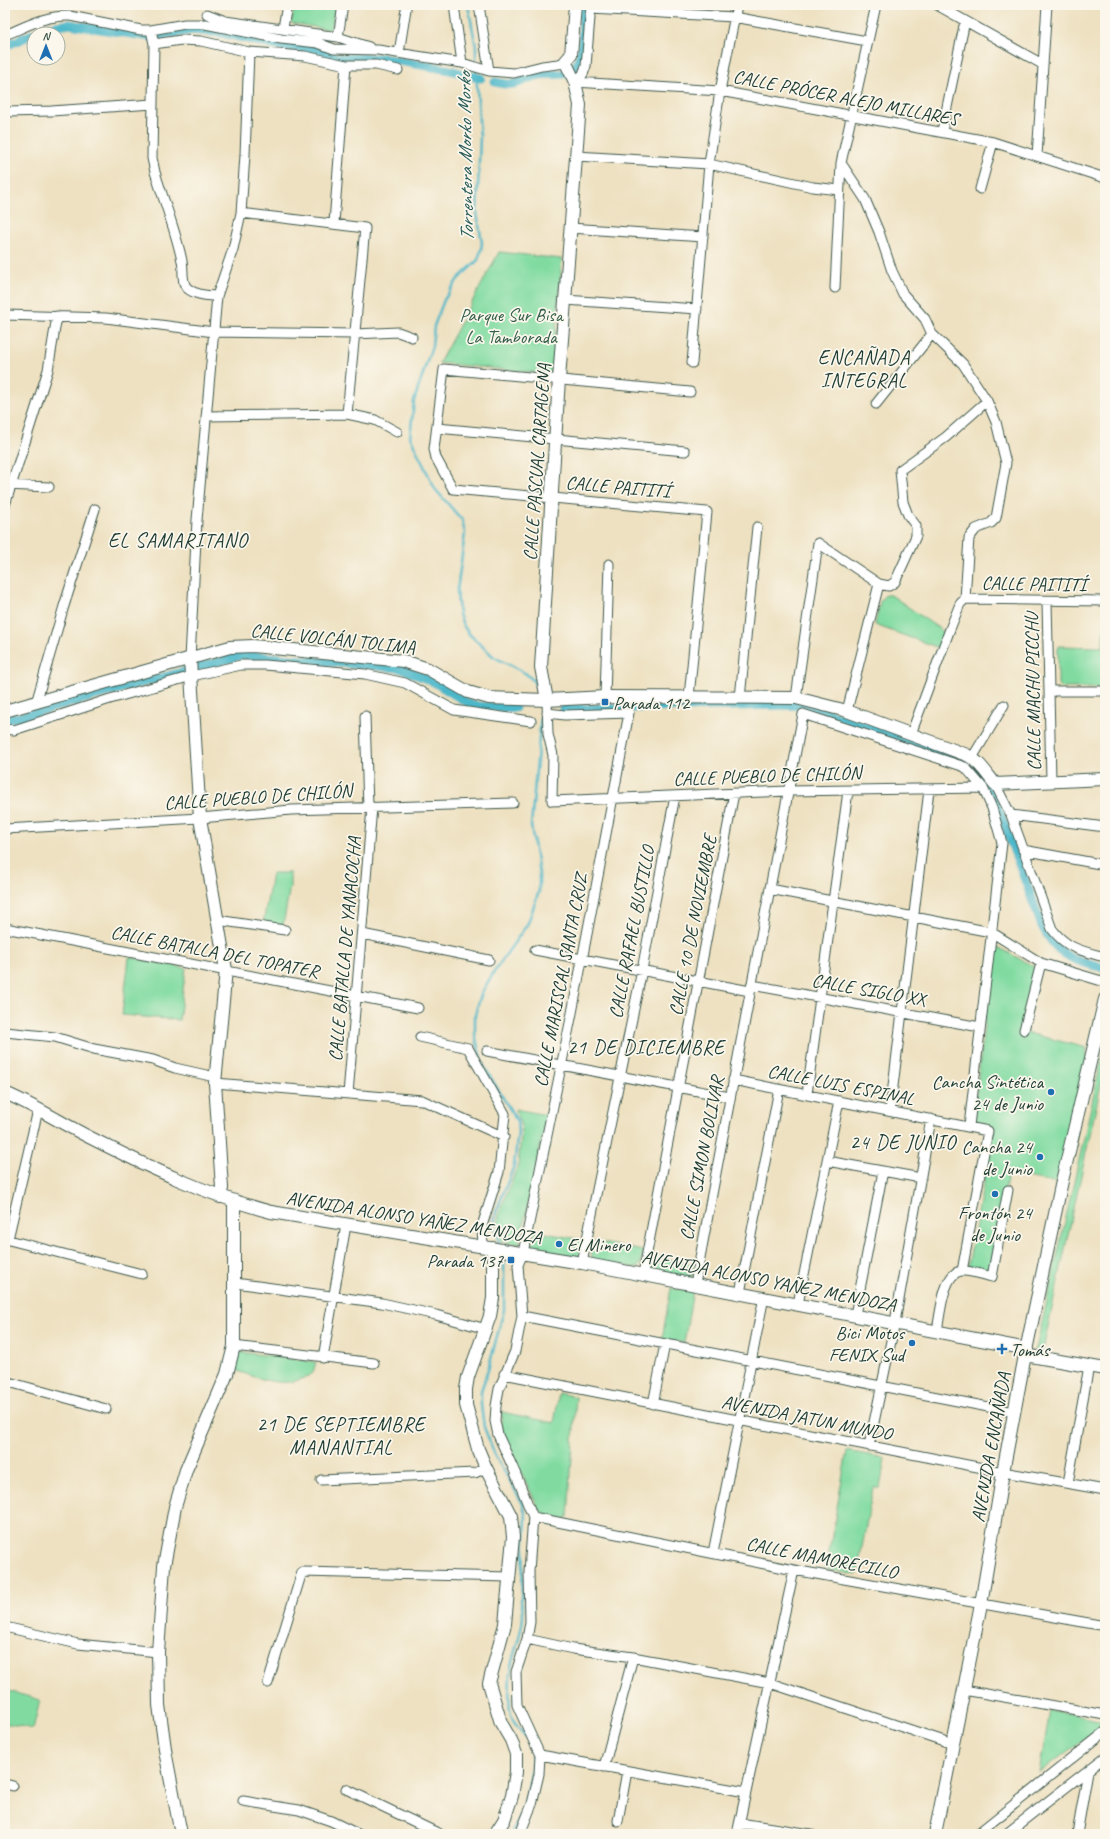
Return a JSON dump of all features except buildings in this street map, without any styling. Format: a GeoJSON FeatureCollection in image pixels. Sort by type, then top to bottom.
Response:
{"type":"FeatureCollection","features":[{"type":"Feature","properties":{"kind":"street"},"geometry":{"type":"LineString","coordinates":[[283,28],[287,5]]}},
{"type":"Feature","properties":{"kind":"street"},"geometry":{"type":"LineString","coordinates":[[338,37],[343,5]]}},
{"type":"Feature","properties":{"kind":"street"},"geometry":{"type":"LineString","coordinates":[[454,5],[466,64]]}},
{"type":"Feature","properties":{"kind":"street"},"geometry":{"type":"LineString","coordinates":[[478,5],[485,70]]}},
{"type":"Feature","properties":{"kind":"street"},"geometry":{"type":"LineString","coordinates":[[575,5],[569,70],[583,74],[586,66],[591,7],[734,18],[867,42]]}},
{"type":"Feature","properties":{"kind":"street"},"geometry":{"type":"LineString","coordinates":[[692,363],[709,164],[720,91],[737,5]]}},
{"type":"Feature","properties":{"kind":"street"},"geometry":{"type":"LineString","coordinates":[[835,288],[841,163],[850,116],[876,5]]}},
{"type":"Feature","properties":{"kind":"street"},"geometry":{"type":"LineString","coordinates":[[937,5],[1042,64]]}},
{"type":"Feature","properties":{"kind":"street"},"geometry":{"type":"LineString","coordinates":[[1037,156],[1047,5]]}},
{"type":"Feature","properties":{"kind":"street"},"geometry":{"type":"LineString","coordinates":[[205,24],[208,9],[225,21],[283,28],[338,37],[378,50]]}},
{"type":"Feature","properties":{"kind":"street"},"geometry":{"type":"LineString","coordinates":[[398,53],[406,9]]}},
{"type":"Feature","properties":{"kind":"street"},"geometry":{"type":"LineString","coordinates":[[5,35],[41,20],[59,16],[70,16],[151,31],[185,24],[205,24],[281,39],[318,43],[334,49],[378,50]]}},
{"type":"Feature","properties":{"kind":"street"},"geometry":{"type":"LineString","coordinates":[[942,132],[965,21]]}},
{"type":"Feature","properties":{"kind":"street"},"geometry":{"type":"LineString","coordinates":[[151,31],[153,43],[152,158],[183,262],[184,284],[193,292],[208,296],[217,296]]}},
{"type":"Feature","properties":{"kind":"street"},"geometry":{"type":"LineString","coordinates":[[153,43],[181,40],[201,41],[249,52],[305,56],[346,65],[376,65],[398,70]]}},
{"type":"Feature","properties":{"kind":"street","name":"CALLE PRÓCER ALEJO MILLARES"},"geometry":{"type":"LineString","coordinates":[[378,50],[466,64],[485,70],[514,73],[569,70],[720,91],[993,142],[1105,178]]}},
{"type":"Feature","properties":{"kind":"street"},"geometry":{"type":"LineString","coordinates":[[220,1197],[222,1188],[215,1080],[226,970],[200,818],[191,667],[197,520],[217,296],[233,249],[241,213],[249,52]]}},
{"type":"Feature","properties":{"kind":"street"},"geometry":{"type":"LineString","coordinates":[[334,223],[346,65]]}},
{"type":"Feature","properties":{"kind":"street","name":"CALLE PASCUAL CARTAGENA"},"geometry":{"type":"LineString","coordinates":[[547,700],[541,667],[559,379],[580,105],[569,70]]}},
{"type":"Feature","properties":{"kind":"street"},"geometry":{"type":"LineString","coordinates":[[5,112],[52,111],[153,104]]}},
{"type":"Feature","properties":{"kind":"street"},"geometry":{"type":"LineString","coordinates":[[980,189],[993,142]]}},
{"type":"Feature","properties":{"kind":"street"},"geometry":{"type":"LineString","coordinates":[[576,156],[709,164],[813,187],[839,190]]}},
{"type":"Feature","properties":{"kind":"street"},"geometry":{"type":"LineString","coordinates":[[841,163],[865,199],[879,232],[892,271],[904,294],[925,320],[932,334],[963,364],[987,401],[996,422],[1006,464],[996,518],[991,523],[976,529],[969,538],[965,599],[960,604],[950,628],[911,734]]}},
{"type":"Feature","properties":{"kind":"street"},"geometry":{"type":"LineString","coordinates":[[241,213],[334,223],[365,228],[347,414]]}},
{"type":"Feature","properties":{"kind":"street"},"geometry":{"type":"LineString","coordinates":[[570,228],[703,237]]}},
{"type":"Feature","properties":{"kind":"street"},"geometry":{"type":"LineString","coordinates":[[565,300],[697,309]]}},
{"type":"Feature","properties":{"kind":"street"},"geometry":{"type":"LineString","coordinates":[[5,315],[106,318],[214,332],[355,334],[398,332],[412,337]]}},
{"type":"Feature","properties":{"kind":"street"},"geometry":{"type":"LineString","coordinates":[[5,505],[8,485],[48,370],[57,316]]}},
{"type":"Feature","properties":{"kind":"street"},"geometry":{"type":"LineString","coordinates":[[876,404],[932,334]]}},
{"type":"Feature","properties":{"kind":"street"},"geometry":{"type":"LineString","coordinates":[[685,451],[437,428],[444,369],[690,392]]}},
{"type":"Feature","properties":{"kind":"street"},"geometry":{"type":"LineString","coordinates":[[796,698],[818,543],[879,584],[889,586],[895,582],[916,536],[916,526],[908,515],[903,502],[900,470],[946,437],[987,401]]}},
{"type":"Feature","properties":{"kind":"street"},"geometry":{"type":"LineString","coordinates":[[206,416],[347,414],[375,420],[397,432]]}},
{"type":"Feature","properties":{"kind":"street","name":"CALLE PAITITÍ"},"geometry":{"type":"LineString","coordinates":[[437,428],[433,441],[436,458],[453,489],[707,512],[688,697]]}},
{"type":"Feature","properties":{"kind":"street"},"geometry":{"type":"LineString","coordinates":[[8,485],[49,487]]}},
{"type":"Feature","properties":{"kind":"street"},"geometry":{"type":"LineString","coordinates":[[36,703],[64,606],[95,508]]}},
{"type":"Feature","properties":{"kind":"street"},"geometry":{"type":"LineString","coordinates":[[740,698],[757,527]]}},
{"type":"Feature","properties":{"kind":"street"},"geometry":{"type":"LineString","coordinates":[[605,697],[609,564]]}},
{"type":"Feature","properties":{"kind":"street"},"geometry":{"type":"LineString","coordinates":[[847,711],[879,584]]}},
{"type":"Feature","properties":{"kind":"street","name":"CALLE PAITITÍ"},"geometry":{"type":"LineString","coordinates":[[965,599],[1104,601]]}},
{"type":"Feature","properties":{"kind":"street","name":"CALLE MACHU PICCHU"},"geometry":{"type":"LineString","coordinates":[[1047,601],[1051,781]]}},
{"type":"Feature","properties":{"kind":"street","name":"CALLE VOLCÁN TOLIMA"},"geometry":{"type":"LineString","coordinates":[[5,730],[14,730],[110,698],[191,667],[230,647],[241,646],[390,658],[417,664],[478,696],[547,700],[605,697],[796,698],[847,711],[972,758],[995,784]]}},
{"type":"Feature","properties":{"kind":"street","name":"CALLE VOLCÁN TOLIMA"},"geometry":{"type":"LineString","coordinates":[[5,711],[191,667],[265,665],[365,674],[405,683],[454,710],[531,721]]}},
{"type":"Feature","properties":{"kind":"street"},"geometry":{"type":"LineString","coordinates":[[1049,691],[1105,691]]}},
{"type":"Feature","properties":{"kind":"street"},"geometry":{"type":"LineString","coordinates":[[547,700],[547,713]]}},
{"type":"Feature","properties":{"kind":"street"},"geometry":{"type":"LineString","coordinates":[[972,758],[1004,705]]}},
{"type":"Feature","properties":{"kind":"street","name":"CALLE PUEBLO DE CHILÓN"},"geometry":{"type":"LineString","coordinates":[[547,713],[548,734],[553,755],[552,801],[789,791],[983,788]]}},
{"type":"Feature","properties":{"kind":"street","name":"CALLE MARISCAL SANTA CRUZ"},"geometry":{"type":"LineString","coordinates":[[533,1517],[498,1435],[495,1421],[496,1406],[504,1374],[515,1351],[522,1316],[518,1264],[523,1253],[561,1065],[629,713],[565,715],[547,713]]}},
{"type":"Feature","properties":{"kind":"street"},"geometry":{"type":"LineString","coordinates":[[969,1126],[991,932],[1002,843],[992,808],[983,788],[965,767],[803,714],[770,889],[834,900],[914,918],[991,932],[1041,963],[1105,982]]}},
{"type":"Feature","properties":{"kind":"street","name":"CALLE BATALLA DE YANACOCHA"},"geometry":{"type":"LineString","coordinates":[[348,1094],[358,995],[370,807],[365,716]]}},
{"type":"Feature","properties":{"kind":"street"},"geometry":{"type":"LineString","coordinates":[[1105,779],[995,784],[1011,815],[1052,929],[1059,938],[1068,945],[1105,957]]}},
{"type":"Feature","properties":{"kind":"street"},"geometry":{"type":"LineString","coordinates":[[890,1111],[929,790]]}},
{"type":"Feature","properties":{"kind":"street"},"geometry":{"type":"LineString","coordinates":[[807,1094],[848,791]]}},
{"type":"Feature","properties":{"kind":"street","name":"CALLE 10 DE NOVIEMBRE"},"geometry":{"type":"LineString","coordinates":[[642,1274],[734,793]]}},
{"type":"Feature","properties":{"kind":"street","name":"CALLE RAFAEL BUSTILLO"},"geometry":{"type":"LineString","coordinates":[[582,1263],[642,970],[675,796]]}},
{"type":"Feature","properties":{"kind":"street","name":"CALLE PUEBLO DE CHILÓN"},"geometry":{"type":"LineString","coordinates":[[5,829],[200,818],[291,810],[513,803]]}},
{"type":"Feature","properties":{"kind":"street"},"geometry":{"type":"LineString","coordinates":[[1011,815],[1105,827]]}},
{"type":"Feature","properties":{"kind":"street"},"geometry":{"type":"LineString","coordinates":[[1023,850],[1105,865]]}},
{"type":"Feature","properties":{"kind":"street","name":"CALLE SIMON BOLIVAR"},"geometry":{"type":"LineString","coordinates":[[695,1284],[770,889]]}},
{"type":"Feature","properties":{"kind":"street"},"geometry":{"type":"LineString","coordinates":[[217,920],[285,930]]}},
{"type":"Feature","properties":{"kind":"street","name":"CALLE BATALLA DEL TOPATER"},"geometry":{"type":"LineString","coordinates":[[5,928],[358,995],[418,1008]]}},
{"type":"Feature","properties":{"kind":"street"},"geometry":{"type":"LineString","coordinates":[[362,934],[489,960]]}},
{"type":"Feature","properties":{"kind":"street","name":"CALLE SIGLO XX"},"geometry":{"type":"LineString","coordinates":[[535,950],[699,981],[820,998],[980,1027]]}},
{"type":"Feature","properties":{"kind":"street"},"geometry":{"type":"LineString","coordinates":[[1024,1030],[1041,963]]}},
{"type":"Feature","properties":{"kind":"street","name":"AVENIDA ENCAÑADA"},"geometry":{"type":"LineString","coordinates":[[935,1834],[981,1604],[1003,1472],[1026,1352],[1062,1181],[1105,999]]}},
{"type":"Feature","properties":{"kind":"street"},"geometry":{"type":"LineString","coordinates":[[5,1032],[55,1037],[94,1049],[153,1060],[215,1080],[422,1100],[504,1136]]}},
{"type":"Feature","properties":{"kind":"street"},"geometry":{"type":"LineString","coordinates":[[420,1037],[468,1048],[505,1114],[504,1136],[499,1172],[482,1226],[495,1249],[493,1298],[490,1316],[468,1377],[466,1389],[466,1405],[478,1449],[486,1468],[512,1516],[513,1537],[506,1624],[488,1683],[501,1723],[514,1747],[516,1754],[516,1772],[512,1796],[504,1820],[495,1834]]}},
{"type":"Feature","properties":{"kind":"street"},"geometry":{"type":"LineString","coordinates":[[488,1051],[730,1097]]}},
{"type":"Feature","properties":{"kind":"street","name":"CALLE LUIS ESPINAL"},"geometry":{"type":"LineString","coordinates":[[734,1080],[988,1131],[962,1271]]}},
{"type":"Feature","properties":{"kind":"street"},"geometry":{"type":"LineString","coordinates":[[740,1293],[779,1089]]}},
{"type":"Feature","properties":{"kind":"street","name":"AVENIDA ALONSO YAÑEZ MENDOZA"},"geometry":{"type":"LineString","coordinates":[[5,1093],[188,1185],[234,1202],[271,1212],[642,1274],[895,1322],[1105,1369]]}},
{"type":"Feature","properties":{"kind":"street"},"geometry":{"type":"LineString","coordinates":[[798,1304],[840,1101]]}},
{"type":"Feature","properties":{"kind":"street"},"geometry":{"type":"LineString","coordinates":[[38,1110],[6,1239],[142,1274]]}},
{"type":"Feature","properties":{"kind":"street"},"geometry":{"type":"LineString","coordinates":[[869,1446],[895,1322],[931,1119]]}},
{"type":"Feature","properties":{"kind":"street"},"geometry":{"type":"LineString","coordinates":[[827,1161],[920,1178]]}},
{"type":"Feature","properties":{"kind":"street"},"geometry":{"type":"LineString","coordinates":[[855,1315],[883,1171]]}},
{"type":"Feature","properties":{"kind":"street"},"geometry":{"type":"LineString","coordinates":[[937,1331],[947,1283],[954,1274],[962,1271],[992,1277],[1008,1190]]}},
{"type":"Feature","properties":{"kind":"street"},"geometry":{"type":"LineString","coordinates":[[181,1834],[166,1756],[159,1704],[158,1652],[164,1566],[175,1507],[186,1470],[227,1374],[234,1346],[234,1202]]}},
{"type":"Feature","properties":{"kind":"street"},"geometry":{"type":"LineString","coordinates":[[324,1358],[332,1297],[346,1225]]}},
{"type":"Feature","properties":{"kind":"street"},"geometry":{"type":"LineString","coordinates":[[235,1283],[382,1303],[436,1315],[486,1329]]}},
{"type":"Feature","properties":{"kind":"street"},"geometry":{"type":"LineString","coordinates":[[713,1553],[764,1297]]}},
{"type":"Feature","properties":{"kind":"street"},"geometry":{"type":"LineString","coordinates":[[522,1316],[1014,1412]]}},
{"type":"Feature","properties":{"kind":"street"},"geometry":{"type":"LineString","coordinates":[[653,1404],[665,1344]]}},
{"type":"Feature","properties":{"kind":"street"},"geometry":{"type":"LineString","coordinates":[[234,1346],[374,1363]]}},
{"type":"Feature","properties":{"kind":"street"},"geometry":{"type":"LineString","coordinates":[[1068,1483],[1089,1366]]}},
{"type":"Feature","properties":{"kind":"street","name":"AVENIDA JATUN MUNDO"},"geometry":{"type":"LineString","coordinates":[[504,1374],[1003,1472],[1105,1490]]}},
{"type":"Feature","properties":{"kind":"street"},"geometry":{"type":"LineString","coordinates":[[5,1381],[106,1409]]}},
{"type":"Feature","properties":{"kind":"street"},"geometry":{"type":"LineString","coordinates":[[321,1480],[475,1473],[486,1468]]}},
{"type":"Feature","properties":{"kind":"street"},"geometry":{"type":"LineString","coordinates":[[520,1834],[532,1804],[539,1774],[540,1755],[517,1705],[516,1672],[528,1639],[530,1622],[528,1571],[533,1517]]}},
{"type":"Feature","properties":{"kind":"street","name":"CALLE MAMORECILLO"},"geometry":{"type":"LineString","coordinates":[[533,1517],[794,1570],[1105,1626]]}},
{"type":"Feature","properties":{"kind":"street"},"geometry":{"type":"LineString","coordinates":[[737,1834],[794,1570]]}},
{"type":"Feature","properties":{"kind":"street"},"geometry":{"type":"LineString","coordinates":[[268,1683],[302,1572],[509,1577]]}},
{"type":"Feature","properties":{"kind":"street"},"geometry":{"type":"LineString","coordinates":[[5,1627],[78,1644],[158,1652]]}},
{"type":"Feature","properties":{"kind":"street"},"geometry":{"type":"LineString","coordinates":[[528,1639],[573,1649],[633,1656],[770,1683],[953,1744]]}},
{"type":"Feature","properties":{"kind":"street"},"geometry":{"type":"LineString","coordinates":[[604,1767],[633,1656]]}},
{"type":"Feature","properties":{"kind":"street"},"geometry":{"type":"LineString","coordinates":[[964,1690],[1105,1715]]}},
{"type":"Feature","properties":{"kind":"street"},"geometry":{"type":"LineString","coordinates":[[977,1834],[1105,1732]]}},
{"type":"Feature","properties":{"kind":"street"},"geometry":{"type":"LineString","coordinates":[[540,1755],[746,1792]]}},
{"type":"Feature","properties":{"kind":"street"},"geometry":{"type":"LineString","coordinates":[[1006,1834],[1105,1757]]}},
{"type":"Feature","properties":{"kind":"street"},"geometry":{"type":"LineString","coordinates":[[618,1821],[627,1771]]}},
{"type":"Feature","properties":{"kind":"street"},"geometry":{"type":"LineString","coordinates":[[1077,1834],[1088,1771]]}},
{"type":"Feature","properties":{"kind":"street"},"geometry":{"type":"LineString","coordinates":[[346,1789],[440,1834]]}},
{"type":"Feature","properties":{"kind":"street"},"geometry":{"type":"LineString","coordinates":[[243,1801],[299,1810],[330,1821],[358,1834]]}},
{"type":"Feature","properties":{"kind":"street"},"geometry":{"type":"LineString","coordinates":[[740,1823],[811,1834]]}},
{"type":"Feature","properties":{"kind":"green space"},"geometry":{"type":"Polygon","coordinates":[[[295,5],[336,5],[331,30],[291,23],[295,5]]]}},
{"type":"Feature","properties":{"kind":"green space","name":"Parque Sur Bisa La Tamborada"},"geometry":{"type":"Polygon","coordinates":[[[499,252],[562,259],[553,368],[549,374],[439,363],[499,252]]]}},
{"type":"Feature","properties":{"kind":"green space"},"geometry":{"type":"Polygon","coordinates":[[[885,595],[891,595],[944,632],[939,648],[875,625],[880,602],[885,595]]]}},
{"type":"Feature","properties":{"kind":"green space"},"geometry":{"type":"Polygon","coordinates":[[[1103,630],[1105,631],[1105,688],[1062,688],[1058,684],[1058,646],[1103,647],[1103,630]]]}},
{"type":"Feature","properties":{"kind":"green space"},"geometry":{"type":"Polygon","coordinates":[[[272,873],[290,873],[290,886],[283,926],[263,924],[272,873]]]}},
{"type":"Feature","properties":{"kind":"green space"},"geometry":{"type":"Polygon","coordinates":[[[998,947],[1033,966],[1035,970],[1020,1031],[1087,1048],[1085,1056],[1088,1057],[1056,1183],[1008,1173],[990,1272],[968,1267],[994,1126],[973,1121],[993,950],[998,947]]]}},
{"type":"Feature","properties":{"kind":"green space"},"geometry":{"type":"Polygon","coordinates":[[[129,957],[186,968],[179,1020],[122,1015],[129,957]]]}},
{"type":"Feature","properties":{"kind":"green space"},"geometry":{"type":"Polygon","coordinates":[[[1105,1045],[1105,1066],[1042,1354],[1034,1352],[1036,1349],[1105,1045]]]}},
{"type":"Feature","properties":{"kind":"green space"},"geometry":{"type":"Polygon","coordinates":[[[515,1109],[547,1115],[520,1241],[518,1244],[502,1242],[498,1224],[499,1213],[518,1165],[522,1129],[515,1109]]]}},
{"type":"Feature","properties":{"kind":"green space"},"geometry":{"type":"Polygon","coordinates":[[[535,1231],[583,1240],[581,1254],[577,1257],[535,1249],[532,1247],[535,1231]]]}},
{"type":"Feature","properties":{"kind":"green space"},"geometry":{"type":"Polygon","coordinates":[[[593,1241],[643,1251],[640,1265],[636,1268],[593,1260],[591,1253],[593,1241]]]}},
{"type":"Feature","properties":{"kind":"green space"},"geometry":{"type":"Polygon","coordinates":[[[650,1255],[694,1265],[692,1276],[688,1278],[650,1271],[648,1268],[650,1255]]]}},
{"type":"Feature","properties":{"kind":"green space"},"geometry":{"type":"Polygon","coordinates":[[[671,1288],[693,1291],[684,1343],[662,1339],[671,1288]]]}},
{"type":"Feature","properties":{"kind":"green space"},"geometry":{"type":"Polygon","coordinates":[[[240,1352],[316,1362],[313,1373],[303,1378],[293,1381],[273,1382],[233,1369],[240,1352]]]}},
{"type":"Feature","properties":{"kind":"green space"},"geometry":{"type":"Polygon","coordinates":[[[559,1393],[576,1397],[568,1517],[562,1520],[547,1516],[539,1509],[503,1435],[501,1424],[502,1412],[554,1423],[559,1393]]]}},
{"type":"Feature","properties":{"kind":"green space"},"geometry":{"type":"Polygon","coordinates":[[[847,1451],[885,1458],[880,1488],[873,1488],[857,1575],[826,1569],[847,1451]]]}},
{"type":"Feature","properties":{"kind":"green space"},"geometry":{"type":"Polygon","coordinates":[[[5,1690],[40,1700],[33,1729],[5,1723],[5,1690]]]}},
{"type":"Feature","properties":{"kind":"green space"},"geometry":{"type":"Polygon","coordinates":[[[1050,1711],[1105,1721],[1105,1723],[1039,1773],[1050,1711]]]}},
{"type":"Feature","properties":{"kind":"waterway","name":"Torrentera Morko Morko"},"geometry":{"type":"LineString","coordinates":[[468,5],[476,47],[476,64]]}},
{"type":"Feature","properties":{"kind":"waterway"},"geometry":{"type":"LineString","coordinates":[[495,82],[515,84],[539,75],[564,74],[573,69],[578,62],[581,53],[583,5]]}},
{"type":"Feature","properties":{"kind":"waterway"},"geometry":{"type":"LineString","coordinates":[[5,46],[49,27],[69,24],[155,37],[192,30],[222,33],[282,47],[321,50],[338,58],[382,58],[450,70],[464,74]]}},
{"type":"Feature","properties":{"kind":"waterway","name":"Torrentera Morko Morko"},"geometry":{"type":"LineString","coordinates":[[476,69],[480,137],[477,213],[482,243],[481,250],[478,260],[458,279],[444,300],[434,326],[432,346],[414,401],[410,437],[435,489],[462,520],[465,533],[457,591],[459,614],[463,625],[469,634],[494,657],[525,673],[533,680],[539,693]]}},
{"type":"Feature","properties":{"kind":"waterway","name":"Torrentera Morko Morko"},"geometry":{"type":"LineString","coordinates":[[470,76],[481,78]]}},
{"type":"Feature","properties":{"kind":"waterway"},"geometry":{"type":"LineString","coordinates":[[5,719],[19,717],[243,655],[400,668],[432,681],[468,703],[479,706],[515,708]]}},
{"type":"Feature","properties":{"kind":"waterway"},"geometry":{"type":"LineString","coordinates":[[563,709],[792,705],[811,707],[972,764],[990,789],[996,802],[1042,926],[1048,936],[1060,951],[1075,960],[1105,968]]}},
{"type":"Feature","properties":{"kind":"waterway","name":"Torrentera Morko Morko"},"geometry":{"type":"LineString","coordinates":[[500,1246],[494,1224],[496,1212],[514,1166],[518,1132],[517,1121],[482,1063],[475,1034],[475,1014],[482,992],[528,923],[539,891],[539,873],[531,826],[541,716]]}},
{"type":"Feature","properties":{"kind":"waterway","name":"Torrentera Morko Morko"},"geometry":{"type":"LineString","coordinates":[[502,1254],[504,1261],[504,1310],[481,1391],[481,1405],[484,1427],[495,1455],[523,1504],[526,1518],[521,1601],[523,1619],[511,1666],[509,1703],[510,1713],[514,1722],[527,1738],[531,1746],[532,1761],[524,1806],[511,1834]]}},
{"type":"Feature","properties":{"kind":"place","name":"Parada 112"},"geometry":{"type":"Point","coordinates":[605,702]}},
{"type":"Feature","properties":{"kind":"place","name":"Cancha Sintética 24 de Junio"},"geometry":{"type":"Point","coordinates":[1051,1092]}},
{"type":"Feature","properties":{"kind":"place","name":"Cancha 24 de Junio"},"geometry":{"type":"Point","coordinates":[1040,1157]}},
{"type":"Feature","properties":{"kind":"place","name":"Frontón 24 de Junio"},"geometry":{"type":"Point","coordinates":[995,1194]}},
{"type":"Feature","properties":{"kind":"place","name":"El Minero"},"geometry":{"type":"Point","coordinates":[559,1244]}},
{"type":"Feature","properties":{"kind":"place","name":"Parada 137"},"geometry":{"type":"Point","coordinates":[511,1260]}},
{"type":"Feature","properties":{"kind":"place","name":"Bici Motos FENIX Sud"},"geometry":{"type":"Point","coordinates":[912,1343]}},
{"type":"Feature","properties":{"kind":"place","name":"Tomás"},"geometry":{"type":"Point","coordinates":[1002,1349]}},
{"type":"Feature","properties":{"kind":"district","name":"ENCAÑADA INTEGRAL"},"geometry":{"type":"Point","coordinates":[864,368]}},
{"type":"Feature","properties":{"kind":"district","name":"EL SAMARITANO"},"geometry":{"type":"Point","coordinates":[178,540]}},
{"type":"Feature","properties":{"kind":"district","name":"21 DE DICIEMBRE"},"geometry":{"type":"Point","coordinates":[646,1047]}},
{"type":"Feature","properties":{"kind":"district","name":"24 DE JUNIO"},"geometry":{"type":"Point","coordinates":[903,1142]}},
{"type":"Feature","properties":{"kind":"district","name":"21 DE SEPTIEMBRE MANANTIAL"},"geometry":{"type":"Point","coordinates":[341,1436]}}]}
